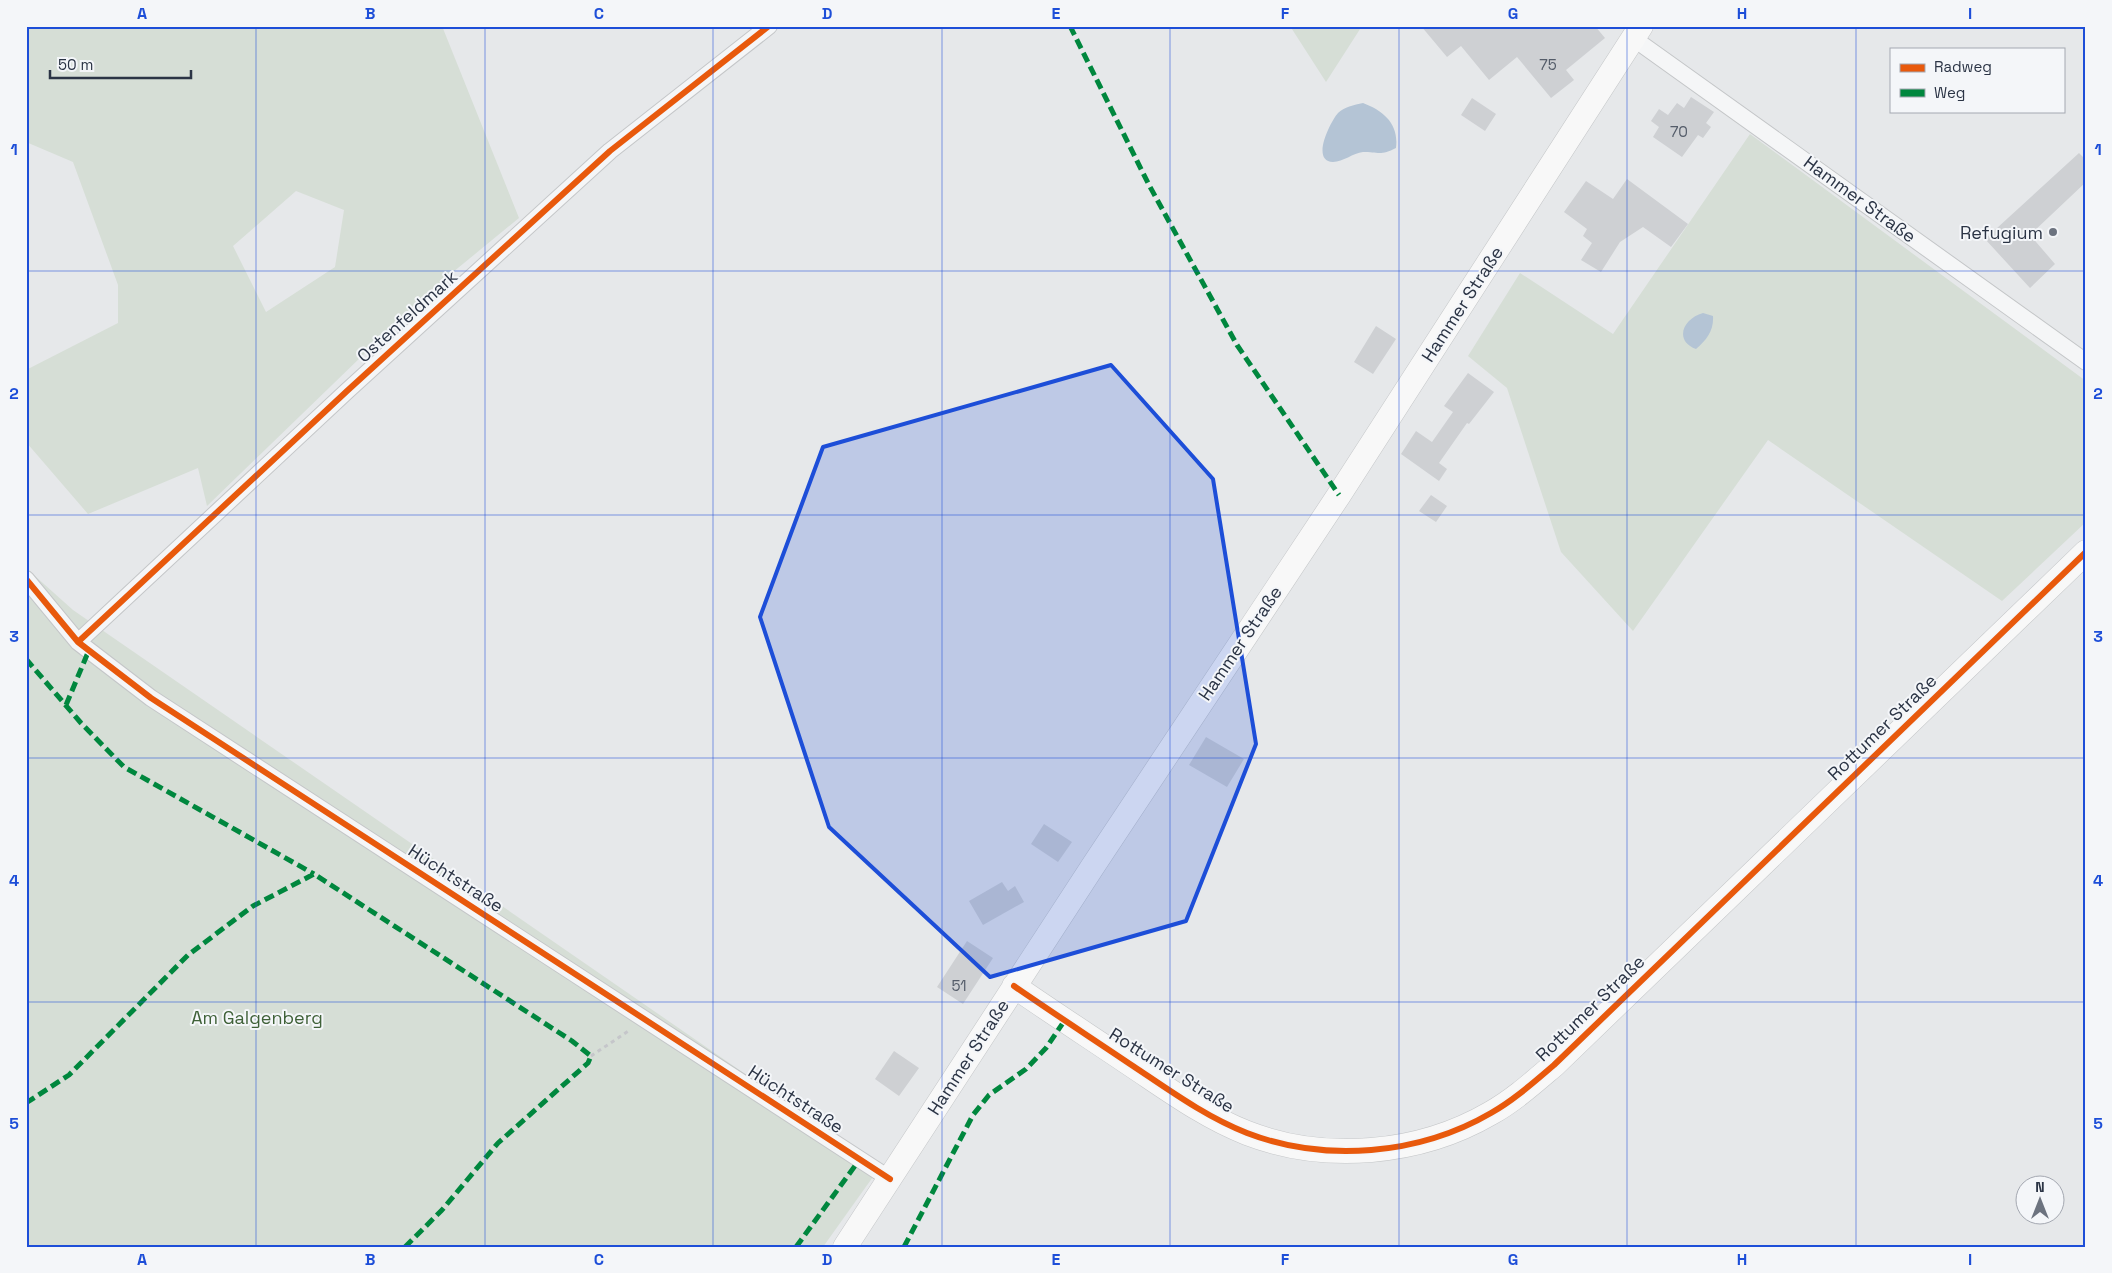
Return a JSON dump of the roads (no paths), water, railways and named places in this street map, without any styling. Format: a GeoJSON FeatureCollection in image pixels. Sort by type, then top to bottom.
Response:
{"type":"FeatureCollection","features":[{"type":"Feature","properties":{"kind":"main road","name":"Hammer Straße"},"geometry":{"type":"LineString","coordinates":[[844,1247],[1014,986],[1339,495],[1637,32]]}},
{"type":"Feature","properties":{"kind":"main road","name":"Rottumer Straße"},"geometry":{"type":"LineString","coordinates":[[1014,986],[1186,1102],[1246,1132],[1283,1145],[1329,1150],[1375,1150],[1418,1144],[1457,1130],[1491,1113],[1554,1065],[2086,552]]}},
{"type":"Feature","properties":{"kind":"street","name":"Ostenfeldmark"},"geometry":{"type":"LineString","coordinates":[[78,642],[346,392],[610,151],[769,26]]}},
{"type":"Feature","properties":{"kind":"street","name":"Hammer Straße"},"geometry":{"type":"LineString","coordinates":[[1637,32],[2086,362]]}},
{"type":"Feature","properties":{"kind":"street","name":"Hüchtstraße"},"geometry":{"type":"LineString","coordinates":[[26,579],[78,642],[151,698],[890,1179]]}},
{"type":"Feature","properties":{"kind":"water"},"geometry":{"type":"Polygon","coordinates":[[[1363,103],[1383,114],[1392,125],[1395,132],[1396,148],[1383,153],[1363,152],[1337,162],[1326,160],[1323,155],[1324,140],[1335,117],[1349,106],[1363,103]]]}},
{"type":"Feature","properties":{"kind":"water"},"geometry":{"type":"Polygon","coordinates":[[[1703,313],[1713,316],[1712,326],[1706,338],[1696,349],[1689,345],[1683,335],[1686,324],[1703,313]]]}},
{"type":"Feature","properties":{"kind":"place","name":"Refugium"},"geometry":{"type":"Point","coordinates":[2053,232]}},
{"type":"Feature","properties":{"kind":"park label","name":"Am Galgenberg"},"geometry":{"type":"Point","coordinates":[257,1017]}}]}
